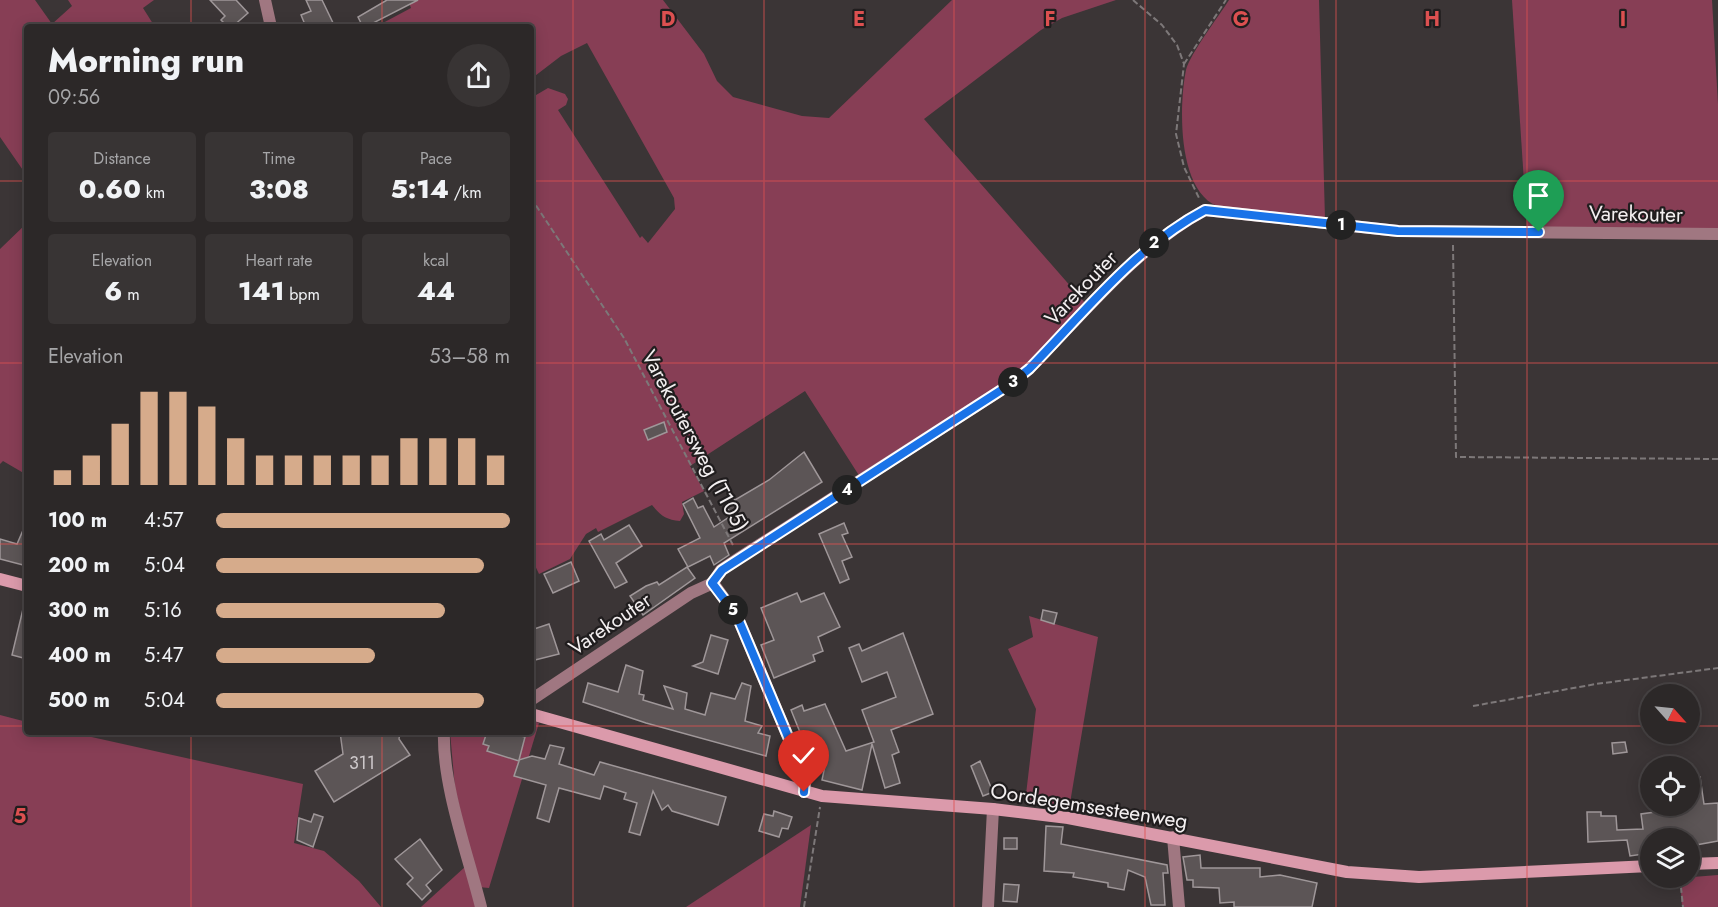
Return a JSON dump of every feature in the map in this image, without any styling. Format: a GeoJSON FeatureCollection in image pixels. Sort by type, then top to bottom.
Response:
{"type":"FeatureCollection","features":[{"type":"Feature","properties":{"kind":"street"},"geometry":{"type":"LineString","coordinates":[[266,0],[270,24]]}},
{"type":"Feature","properties":{"kind":"street","name":"Varekouter"},"geometry":{"type":"LineString","coordinates":[[534,698],[691,593],[712,583],[722,570],[739,558],[1009,385],[1029,369],[1145,250],[1179,224],[1205,210],[1398,231],[1718,234]]}},
{"type":"Feature","properties":{"kind":"street"},"geometry":{"type":"LineString","coordinates":[[0,579],[24,585]]}},
{"type":"Feature","properties":{"kind":"street"},"geometry":{"type":"LineString","coordinates":[[712,583],[737,616],[805,777],[804,792]]}},
{"type":"Feature","properties":{"kind":"street","name":"Oordegemsesteenweg"},"geometry":{"type":"LineString","coordinates":[[534,715],[822,796],[993,808],[1068,818],[1347,872],[1419,877],[1640,866]]}},
{"type":"Feature","properties":{"kind":"street"},"geometry":{"type":"LineString","coordinates":[[444,735],[443,744],[453,794],[481,907]]}},
{"type":"Feature","properties":{"kind":"street"},"geometry":{"type":"LineString","coordinates":[[988,907],[993,808]]}},
{"type":"Feature","properties":{"kind":"street"},"geometry":{"type":"LineString","coordinates":[[1173,837],[1179,907]]}},
{"type":"Feature","properties":{"kind":"street"},"geometry":{"type":"LineString","coordinates":[[1700,864],[1718,863]]}},
{"type":"Feature","properties":{"kind":"path"},"geometry":{"type":"LineString","coordinates":[[1133,0],[1162,25],[1177,45],[1184,64],[1176,134],[1184,167],[1205,210]]}},
{"type":"Feature","properties":{"kind":"path"},"geometry":{"type":"LineString","coordinates":[[1184,64],[1226,0]]}},
{"type":"Feature","properties":{"kind":"path","name":"Varekoutersweg (T105)"},"geometry":{"type":"LineString","coordinates":[[534,203],[624,338],[739,558]]}},
{"type":"Feature","properties":{"kind":"path"},"geometry":{"type":"LineString","coordinates":[[1453,231],[1456,458],[1718,459]]}},
{"type":"Feature","properties":{"kind":"path"},"geometry":{"type":"LineString","coordinates":[[1473,706],[1607,682],[1718,668]]}},
{"type":"Feature","properties":{"kind":"path"},"geometry":{"type":"LineString","coordinates":[[804,907],[822,796]]}},
{"type":"Feature","properties":{"kind":"path"},"geometry":{"type":"LineString","coordinates":[[1681,888],[1683,907]]}},
{"type":"Feature","properties":{"kind":"shaded area"},"geometry":{"type":"Polygon","coordinates":[[[0,0],[35,0],[52,24],[24,24],[24,172],[0,137],[0,0]]]}},
{"type":"Feature","properties":{"kind":"shaded area"},"geometry":{"type":"Polygon","coordinates":[[[68,0],[154,0],[143,8],[153,24],[52,24],[72,6],[68,0]]]}},
{"type":"Feature","properties":{"kind":"shaded area"},"geometry":{"type":"Polygon","coordinates":[[[408,0],[663,0],[704,54],[717,81],[733,97],[802,116],[829,118],[952,0],[1116,0],[1062,18],[1041,30],[924,119],[1087,305],[1014,376],[860,477],[805,391],[690,466],[704,491],[682,502],[684,514],[680,521],[664,516],[652,505],[598,532],[596,528],[586,534],[570,559],[539,574],[534,563],[534,96],[548,88],[565,94],[568,99],[566,105],[558,110],[640,238],[642,236],[648,243],[675,209],[674,198],[587,43],[561,56],[534,77],[534,24],[381,24],[411,8],[408,0]]]}},
{"type":"Feature","properties":{"kind":"shaded area"},"geometry":{"type":"Polygon","coordinates":[[[1229,0],[1319,0],[1325,219],[1217,206],[1204,197],[1194,182],[1188,165],[1182,124],[1186,70],[1199,45],[1229,0]]]}},
{"type":"Feature","properties":{"kind":"shaded area"},"geometry":{"type":"Polygon","coordinates":[[[1512,0],[1712,0],[1718,104],[1718,230],[1527,228],[1512,0]]]}},
{"type":"Feature","properties":{"kind":"shaded area"},"geometry":{"type":"Polygon","coordinates":[[[24,226],[24,473],[3,461],[0,464],[0,249],[24,226]]]}},
{"type":"Feature","properties":{"kind":"shaded area"},"geometry":{"type":"Polygon","coordinates":[[[1029,616],[1098,637],[1069,809],[1025,803],[1036,709],[1008,649],[1033,637],[1029,616]]]}},
{"type":"Feature","properties":{"kind":"shaded area"},"geometry":{"type":"Polygon","coordinates":[[[0,715],[24,721],[24,735],[82,735],[303,784],[294,843],[324,851],[359,881],[381,907],[0,907],[0,715]]]}},
{"type":"Feature","properties":{"kind":"shaded area"},"geometry":{"type":"Polygon","coordinates":[[[534,721],[539,723],[489,888],[478,887],[455,788],[450,735],[534,735],[534,721]]]}},
{"type":"Feature","properties":{"kind":"shaded area"},"geometry":{"type":"Polygon","coordinates":[[[811,825],[800,907],[686,907],[811,825]]]}},
{"type":"Feature","properties":{"kind":"shaded area"},"geometry":{"type":"Polygon","coordinates":[[[466,866],[476,907],[421,907],[466,866]]]}},
{"type":"Feature","properties":{"kind":"shaded area"},"geometry":{"type":"Polygon","coordinates":[[[1718,875],[1718,907],[1682,907],[1681,888],[1700,888],[1700,876],[1718,875]]]}},
{"type":"Feature","properties":{"kind":"building"},"geometry":{"type":"Polygon","coordinates":[[[210,0],[236,0],[248,13],[235,24],[225,24],[221,20],[225,16],[210,0]]]}},
{"type":"Feature","properties":{"kind":"building"},"geometry":{"type":"Polygon","coordinates":[[[306,0],[322,0],[334,24],[305,24],[301,15],[311,11],[306,0]]]}},
{"type":"Feature","properties":{"kind":"building"},"geometry":{"type":"Polygon","coordinates":[[[387,0],[418,0],[374,24],[362,24],[358,17],[387,0]]]}},
{"type":"Feature","properties":{"kind":"building"},"geometry":{"type":"Polygon","coordinates":[[[664,422],[667,432],[648,440],[644,430],[664,422]]]}},
{"type":"Feature","properties":{"kind":"building"},"geometry":{"type":"Polygon","coordinates":[[[804,452],[822,482],[724,543],[729,555],[714,565],[710,556],[688,567],[678,549],[700,538],[683,504],[693,498],[698,508],[703,506],[714,527],[732,515],[724,503],[733,497],[735,500],[769,480],[804,452]]]}},
{"type":"Feature","properties":{"kind":"building"},"geometry":{"type":"Polygon","coordinates":[[[844,523],[848,533],[842,535],[852,557],[842,561],[849,579],[840,583],[819,534],[844,523]]]}},
{"type":"Feature","properties":{"kind":"building"},"geometry":{"type":"Polygon","coordinates":[[[629,525],[642,546],[616,563],[627,582],[615,588],[589,541],[601,534],[604,540],[629,525]]]}},
{"type":"Feature","properties":{"kind":"building"},"geometry":{"type":"Polygon","coordinates":[[[24,528],[24,565],[0,559],[0,539],[17,544],[24,528]]]}},
{"type":"Feature","properties":{"kind":"building"},"geometry":{"type":"Polygon","coordinates":[[[571,562],[579,581],[553,593],[544,574],[571,562]]]}},
{"type":"Feature","properties":{"kind":"building"},"geometry":{"type":"Polygon","coordinates":[[[687,567],[695,578],[643,615],[630,596],[646,586],[657,582],[659,585],[687,567]]]}},
{"type":"Feature","properties":{"kind":"building"},"geometry":{"type":"Polygon","coordinates":[[[797,593],[801,602],[824,593],[840,627],[818,637],[823,651],[813,655],[815,661],[774,678],[761,645],[774,640],[761,608],[797,593]]]}},
{"type":"Feature","properties":{"kind":"building"},"geometry":{"type":"Polygon","coordinates":[[[23,609],[24,609],[24,658],[12,655],[23,609]]]}},
{"type":"Feature","properties":{"kind":"building"},"geometry":{"type":"Polygon","coordinates":[[[1043,610],[1057,613],[1054,624],[1041,620],[1043,610]]]}},
{"type":"Feature","properties":{"kind":"building"},"geometry":{"type":"Polygon","coordinates":[[[549,624],[559,654],[534,660],[534,629],[549,624]]]}},
{"type":"Feature","properties":{"kind":"building"},"geometry":{"type":"Polygon","coordinates":[[[903,633],[933,714],[891,730],[899,752],[892,755],[900,783],[885,788],[872,744],[862,790],[822,780],[827,756],[812,762],[791,710],[802,705],[804,711],[825,704],[846,751],[874,742],[862,710],[896,697],[887,672],[862,682],[849,648],[859,644],[862,651],[903,633]]]}},
{"type":"Feature","properties":{"kind":"building"},"geometry":{"type":"Polygon","coordinates":[[[711,635],[728,640],[718,674],[693,666],[703,662],[711,635]]]}},
{"type":"Feature","properties":{"kind":"building"},"geometry":{"type":"Polygon","coordinates":[[[626,665],[643,671],[639,694],[644,695],[643,700],[673,709],[664,686],[687,693],[685,709],[705,715],[711,693],[735,699],[742,683],[751,686],[745,721],[762,726],[758,733],[770,736],[766,756],[646,723],[583,702],[588,683],[618,692],[626,665]]]}},
{"type":"Feature","properties":{"kind":"building"},"geometry":{"type":"Polygon","coordinates":[[[340,735],[400,735],[399,739],[410,755],[334,802],[315,771],[343,754],[340,735]]]}},
{"type":"Feature","properties":{"kind":"building"},"geometry":{"type":"Polygon","coordinates":[[[486,735],[518,735],[525,737],[519,760],[532,756],[545,759],[550,745],[564,748],[559,764],[594,775],[600,762],[726,797],[718,825],[672,811],[668,805],[662,810],[653,791],[640,835],[629,832],[637,803],[624,799],[626,793],[604,786],[600,799],[559,788],[549,822],[537,818],[546,785],[514,776],[519,761],[487,751],[489,746],[483,744],[486,735]]]}},
{"type":"Feature","properties":{"kind":"building"},"geometry":{"type":"Polygon","coordinates":[[[1625,742],[1627,752],[1613,754],[1612,743],[1625,742]]]}},
{"type":"Feature","properties":{"kind":"building"},"geometry":{"type":"Polygon","coordinates":[[[980,761],[993,792],[983,796],[971,766],[980,761]]]}},
{"type":"Feature","properties":{"kind":"building"},"geometry":{"type":"Polygon","coordinates":[[[1700,777],[1704,804],[1718,803],[1718,841],[1700,844],[1700,828],[1643,828],[1641,816],[1700,816],[1700,777]]]}},
{"type":"Feature","properties":{"kind":"building"},"geometry":{"type":"Polygon","coordinates":[[[774,811],[792,817],[788,829],[782,828],[779,837],[759,831],[764,814],[773,816],[774,811]]]}},
{"type":"Feature","properties":{"kind":"building"},"geometry":{"type":"Polygon","coordinates":[[[1587,812],[1601,812],[1601,816],[1616,816],[1617,830],[1640,829],[1640,854],[1630,856],[1627,840],[1588,842],[1587,812]]]}},
{"type":"Feature","properties":{"kind":"building"},"geometry":{"type":"Polygon","coordinates":[[[314,814],[323,817],[313,847],[297,840],[299,818],[311,822],[314,814]]]}},
{"type":"Feature","properties":{"kind":"building"},"geometry":{"type":"Polygon","coordinates":[[[1046,826],[1063,827],[1061,844],[1167,865],[1168,873],[1163,873],[1165,905],[1151,905],[1145,877],[1128,870],[1124,890],[1108,887],[1108,883],[1073,877],[1074,873],[1044,871],[1046,826]]]}},
{"type":"Feature","properties":{"kind":"building"},"geometry":{"type":"Polygon","coordinates":[[[1004,838],[1017,838],[1017,849],[1004,849],[1004,838]]]}},
{"type":"Feature","properties":{"kind":"building"},"geometry":{"type":"Polygon","coordinates":[[[420,839],[442,870],[426,885],[431,891],[422,900],[407,884],[413,878],[395,859],[420,839]]]}},
{"type":"Feature","properties":{"kind":"building"},"geometry":{"type":"Polygon","coordinates":[[[1200,855],[1201,868],[1260,868],[1260,877],[1280,875],[1317,883],[1312,907],[1234,907],[1234,902],[1220,903],[1219,888],[1193,887],[1193,880],[1187,880],[1183,857],[1200,855]]]}},
{"type":"Feature","properties":{"kind":"building"},"geometry":{"type":"Polygon","coordinates":[[[1004,884],[1019,885],[1017,902],[1003,901],[1004,884]]]}},
{"type":"Feature","properties":{"kind":"route"},"geometry":{"type":"LineString","coordinates":[[804,792],[805,777],[737,616],[712,583],[722,570],[1009,385],[1029,369],[1145,250],[1179,224],[1205,210],[1398,231],[1539,232]]}}]}
